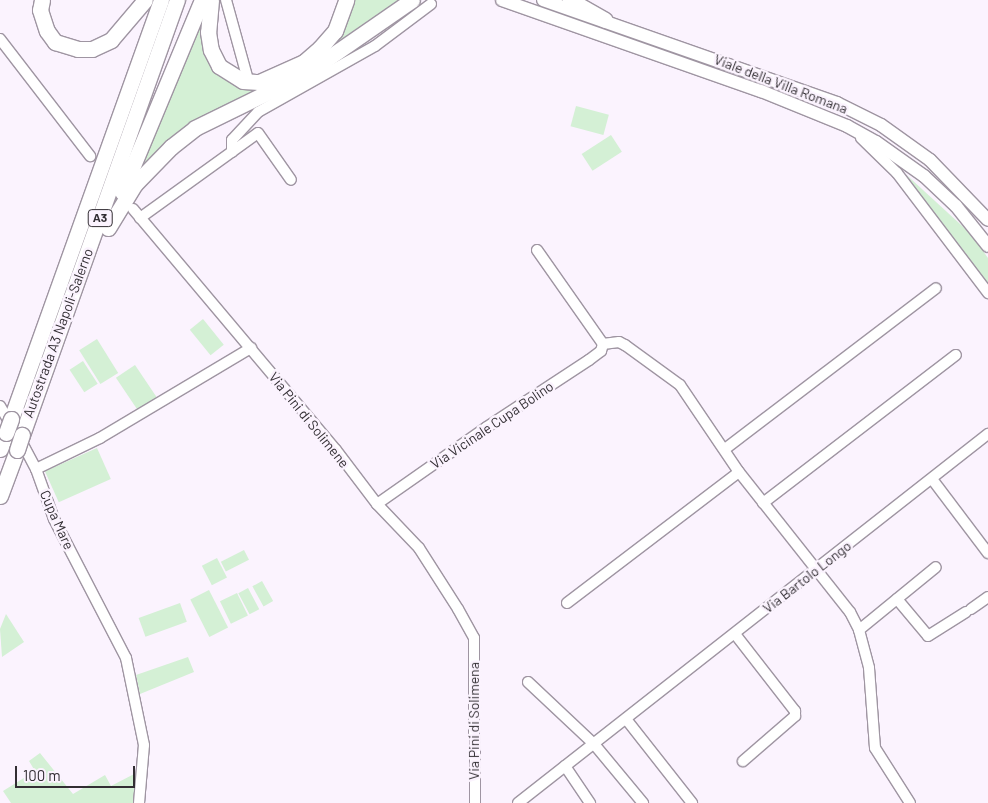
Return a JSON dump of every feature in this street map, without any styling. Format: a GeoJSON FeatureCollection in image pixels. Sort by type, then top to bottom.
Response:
{"type":"FeatureCollection","features":[{"type":"Feature","properties":{"kind":"highway"},"geometry":{"type":"LineString","coordinates":[[42,0],[43,22],[55,42],[67,48],[92,49],[111,40],[145,0]]}},
{"type":"Feature","properties":{"kind":"highway","name":"Autostrada A3 Napoli-Salerno"},"geometry":{"type":"LineString","coordinates":[[0,449],[161,0]]}},
{"type":"Feature","properties":{"kind":"highway","name":"Autostrada A3 Napoli-Salerno"},"geometry":{"type":"LineString","coordinates":[[0,496],[178,0]]}},
{"type":"Feature","properties":{"kind":"highway"},"geometry":{"type":"LineString","coordinates":[[59,332],[108,228],[202,0]]}},
{"type":"Feature","properties":{"kind":"highway"},"geometry":{"type":"LineString","coordinates":[[211,0],[208,32],[211,50],[219,66],[243,81],[259,82],[281,75],[304,62],[320,48],[335,31],[346,0]]}},
{"type":"Feature","properties":{"kind":"highway"},"geometry":{"type":"LineString","coordinates":[[108,228],[135,184],[171,147],[195,128],[305,74],[412,0]]}},
{"type":"Feature","properties":{"kind":"highway"},"geometry":{"type":"LineString","coordinates":[[570,0],[605,20]]}},
{"type":"Feature","properties":{"kind":"main road","name":"Viale della Villa Romana"},"geometry":{"type":"LineString","coordinates":[[502,0],[761,92],[847,126],[876,142],[924,176],[956,206],[988,246]]}},
{"type":"Feature","properties":{"kind":"main road","name":"Viale della Villa Romana"},"geometry":{"type":"LineString","coordinates":[[543,0],[605,20],[837,103],[872,121],[930,160],[988,220]]}},
{"type":"Feature","properties":{"kind":"street"},"geometry":{"type":"LineString","coordinates":[[226,0],[247,76]]}},
{"type":"Feature","properties":{"kind":"street"},"geometry":{"type":"LineString","coordinates":[[232,152],[232,140],[257,109],[375,46],[431,4]]}},
{"type":"Feature","properties":{"kind":"street"},"geometry":{"type":"LineString","coordinates":[[0,39],[90,156]]}},
{"type":"Feature","properties":{"kind":"street","name":"Viale della Villa Romana"},"geometry":{"type":"LineString","coordinates":[[847,126],[897,173],[988,293]]}},
{"type":"Feature","properties":{"kind":"street"},"geometry":{"type":"LineString","coordinates":[[140,218],[258,133],[291,180]]}},
{"type":"Feature","properties":{"kind":"street"},"geometry":{"type":"LineString","coordinates":[[974,204],[988,213]]}},
{"type":"Feature","properties":{"kind":"street","name":"Via Pini di Solimene"},"geometry":{"type":"LineString","coordinates":[[133,209],[336,450],[377,504],[419,548],[474,638]]}},
{"type":"Feature","properties":{"kind":"street"},"geometry":{"type":"LineString","coordinates":[[537,250],[603,344],[613,342],[625,345],[680,385],[763,503],[842,600],[859,630],[869,668],[875,748],[910,803]]}},
{"type":"Feature","properties":{"kind":"street"},"geometry":{"type":"LineString","coordinates":[[723,447],[931,289]]}},
{"type":"Feature","properties":{"kind":"street","name":"Via Vicinale Cupa Bolino"},"geometry":{"type":"LineString","coordinates":[[377,504],[486,427],[601,351],[603,344]]}},
{"type":"Feature","properties":{"kind":"street"},"geometry":{"type":"LineString","coordinates":[[36,469],[100,438],[251,348]]}},
{"type":"Feature","properties":{"kind":"street"},"geometry":{"type":"LineString","coordinates":[[763,503],[956,355]]}},
{"type":"Feature","properties":{"kind":"street","name":"Cupa Mare"},"geometry":{"type":"LineString","coordinates":[[0,406],[36,469],[54,519],[126,658],[144,746],[139,803]]}},
{"type":"Feature","properties":{"kind":"street","name":"Via Bartolo Longo"},"geometry":{"type":"LineString","coordinates":[[518,803],[736,634],[988,434]]}},
{"type":"Feature","properties":{"kind":"street"},"geometry":{"type":"LineString","coordinates":[[567,604],[740,472]]}},
{"type":"Feature","properties":{"kind":"street"},"geometry":{"type":"LineString","coordinates":[[932,479],[988,553]]}},
{"type":"Feature","properties":{"kind":"street"},"geometry":{"type":"LineString","coordinates":[[859,630],[936,567]]}},
{"type":"Feature","properties":{"kind":"street"},"geometry":{"type":"LineString","coordinates":[[897,599],[928,636],[988,597]]}},
{"type":"Feature","properties":{"kind":"street"},"geometry":{"type":"LineString","coordinates":[[736,634],[795,711],[795,716],[743,761]]}},
{"type":"Feature","properties":{"kind":"street","name":"Via Pini di Solimena"},"geometry":{"type":"LineString","coordinates":[[474,638],[475,803]]}},
{"type":"Feature","properties":{"kind":"street"},"geometry":{"type":"LineString","coordinates":[[528,682],[594,744],[643,803]]}},
{"type":"Feature","properties":{"kind":"street"},"geometry":{"type":"LineString","coordinates":[[626,719],[692,803]]}},
{"type":"Feature","properties":{"kind":"street"},"geometry":{"type":"LineString","coordinates":[[566,766],[590,803]]}},
{"type":"Feature","properties":{"kind":"green space"},"geometry":{"type":"Polygon","coordinates":[[[352,0],[404,0],[136,174],[198,24],[204,25],[224,76],[290,74],[352,0]]]}},
{"type":"Feature","properties":{"kind":"green space"},"geometry":{"type":"Polygon","coordinates":[[[576,106],[609,115],[603,135],[571,126],[576,106]]]}},
{"type":"Feature","properties":{"kind":"green space"},"geometry":{"type":"Polygon","coordinates":[[[611,135],[622,152],[593,171],[582,154],[611,135]]]}},
{"type":"Feature","properties":{"kind":"green space"},"geometry":{"type":"Polygon","coordinates":[[[899,168],[971,234],[988,258],[988,286],[899,168]]]}},
{"type":"Feature","properties":{"kind":"green space"},"geometry":{"type":"Polygon","coordinates":[[[203,319],[224,345],[211,355],[190,330],[203,319]]]}},
{"type":"Feature","properties":{"kind":"green space"},"geometry":{"type":"Polygon","coordinates":[[[97,339],[118,373],[100,384],[79,350],[97,339]]]}},
{"type":"Feature","properties":{"kind":"green space"},"geometry":{"type":"Polygon","coordinates":[[[83,361],[98,384],[84,392],[70,370],[83,361]]]}},
{"type":"Feature","properties":{"kind":"green space"},"geometry":{"type":"Polygon","coordinates":[[[135,365],[157,398],[138,411],[116,378],[135,365]]]}},
{"type":"Feature","properties":{"kind":"green space"},"geometry":{"type":"Polygon","coordinates":[[[97,448],[111,479],[59,502],[45,471],[97,448]]]}},
{"type":"Feature","properties":{"kind":"green space"},"geometry":{"type":"Polygon","coordinates":[[[244,550],[249,560],[226,572],[221,562],[244,550]]]}},
{"type":"Feature","properties":{"kind":"green space"},"geometry":{"type":"Polygon","coordinates":[[[217,558],[227,578],[212,585],[202,566],[217,558]]]}},
{"type":"Feature","properties":{"kind":"green space"},"geometry":{"type":"Polygon","coordinates":[[[262,581],[273,601],[264,606],[252,586],[262,581]]]}},
{"type":"Feature","properties":{"kind":"green space"},"geometry":{"type":"Polygon","coordinates":[[[248,588],[259,609],[250,614],[238,593],[248,588]]]}},
{"type":"Feature","properties":{"kind":"green space"},"geometry":{"type":"Polygon","coordinates":[[[209,590],[228,627],[209,637],[190,600],[209,590]]]}},
{"type":"Feature","properties":{"kind":"green space"},"geometry":{"type":"Polygon","coordinates":[[[237,593],[248,615],[231,624],[220,601],[237,593]]]}},
{"type":"Feature","properties":{"kind":"green space"},"geometry":{"type":"Polygon","coordinates":[[[180,603],[187,622],[145,637],[139,618],[180,603]]]}},
{"type":"Feature","properties":{"kind":"green space"},"geometry":{"type":"Polygon","coordinates":[[[6,614],[24,642],[2,657],[0,629],[6,614]]]}},
{"type":"Feature","properties":{"kind":"green space"},"geometry":{"type":"Polygon","coordinates":[[[188,657],[194,672],[140,694],[136,675],[188,657]]]}},
{"type":"Feature","properties":{"kind":"green space"},"geometry":{"type":"Polygon","coordinates":[[[40,753],[73,794],[105,775],[111,786],[136,773],[133,803],[11,803],[3,791],[35,771],[29,761],[40,753]]]}}]}
